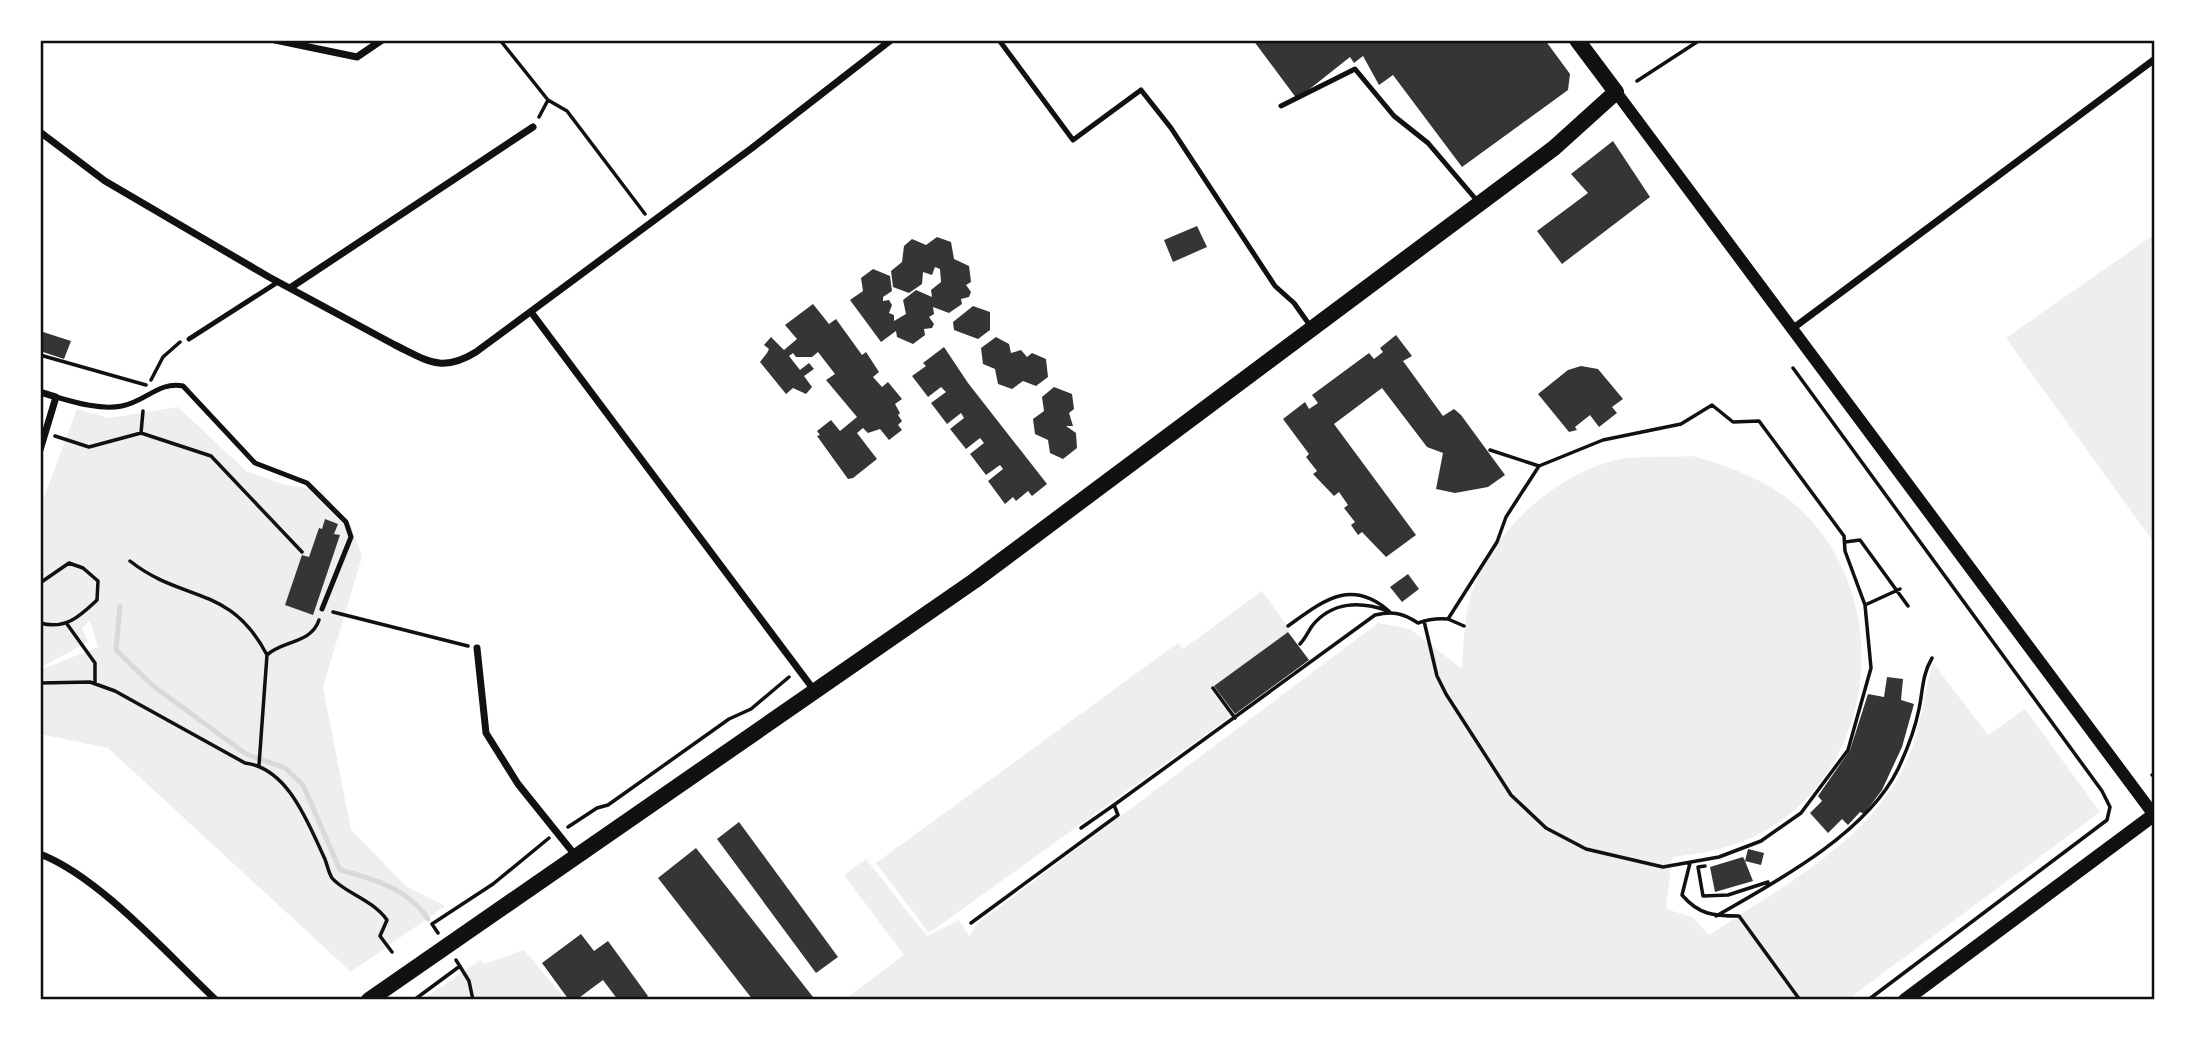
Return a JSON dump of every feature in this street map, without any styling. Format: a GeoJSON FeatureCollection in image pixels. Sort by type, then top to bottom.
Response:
{"type":"FeatureCollection","features":[{"type":"Feature","properties":{"kind":"main road"},"geometry":{"type":"LineString","coordinates":[[369,1000],[983,574],[1553,148],[1616,92],[1577,40]]}},
{"type":"Feature","properties":{"kind":"main road"},"geometry":{"type":"LineString","coordinates":[[1905,1000],[2155,815]]}},
{"type":"Feature","properties":{"kind":"street"},"geometry":{"type":"LineString","coordinates":[[275,40],[357,57],[382,40]]}},
{"type":"Feature","properties":{"kind":"street"},"geometry":{"type":"LineString","coordinates":[[40,132],[96,176],[278,282],[395,345],[440,365],[466,358],[531,312],[650,221],[752,148],[891,40]]}},
{"type":"Feature","properties":{"kind":"street"},"geometry":{"type":"LineString","coordinates":[[1791,329],[2155,59]]}},
{"type":"Feature","properties":{"kind":"street"},"geometry":{"type":"LineString","coordinates":[[1616,92],[2155,815]]}},
{"type":"Feature","properties":{"kind":"street"},"geometry":{"type":"LineString","coordinates":[[290,288],[533,127]]}},
{"type":"Feature","properties":{"kind":"street"},"geometry":{"type":"LineString","coordinates":[[531,312],[815,691]]}},
{"type":"Feature","properties":{"kind":"street"},"geometry":{"type":"LineString","coordinates":[[40,392],[56,397],[40,450]]}},
{"type":"Feature","properties":{"kind":"street"},"geometry":{"type":"LineString","coordinates":[[477,648],[479,693],[486,733],[518,784],[575,855]]}},
{"type":"Feature","properties":{"kind":"street"},"geometry":{"type":"LineString","coordinates":[[40,854],[62,862],[120,909],[216,1000]]}},
{"type":"Feature","properties":{"kind":"lane"},"geometry":{"type":"LineString","coordinates":[[999,40],[1073,140],[1141,90],[1171,128],[1275,286],[1294,303],[1312,328]]}},
{"type":"Feature","properties":{"kind":"lane"},"geometry":{"type":"LineString","coordinates":[[1281,106],[1355,69],[1394,116],[1428,144],[1480,204]]}},
{"type":"Feature","properties":{"kind":"lane"},"geometry":{"type":"LineString","coordinates":[[189,339],[278,282]]}},
{"type":"Feature","properties":{"kind":"lane"},"geometry":{"type":"LineString","coordinates":[[56,397],[107,408],[126,406],[171,384],[183,386],[255,463],[307,483],[336,510],[351,537],[322,609]]}},
{"type":"Feature","properties":{"kind":"path"},"geometry":{"type":"LineString","coordinates":[[500,40],[548,100],[567,111],[650,221]]}},
{"type":"Feature","properties":{"kind":"path"},"geometry":{"type":"LineString","coordinates":[[1637,81],[1700,40]]}},
{"type":"Feature","properties":{"kind":"path"},"geometry":{"type":"LineString","coordinates":[[533,127],[548,100]]}},
{"type":"Feature","properties":{"kind":"path"},"geometry":{"type":"LineString","coordinates":[[40,355],[148,385]]}},
{"type":"Feature","properties":{"kind":"path"},"geometry":{"type":"LineString","coordinates":[[1793,368],[2102,790],[2110,807],[2107,820],[1868,1000]]}},
{"type":"Feature","properties":{"kind":"path"},"geometry":{"type":"LineString","coordinates":[[1424,621],[1437,676],[1446,694],[1511,795],[1546,828],[1586,849],[1663,867],[1741,850],[1761,841],[1801,813],[1848,750],[1870,675],[1871,640],[1865,605],[1844,536],[1759,421],[1733,422],[1712,405],[1681,424],[1603,440],[1539,466],[1506,517],[1497,542],[1448,619]]}},
{"type":"Feature","properties":{"kind":"path"},"geometry":{"type":"LineString","coordinates":[[141,433],[211,456],[302,552]]}},
{"type":"Feature","properties":{"kind":"path"},"geometry":{"type":"LineString","coordinates":[[1490,450],[1539,466]]}},
{"type":"Feature","properties":{"kind":"path"},"geometry":{"type":"LineString","coordinates":[[1844,542],[1860,540],[1899,590],[1908,606]]}},
{"type":"Feature","properties":{"kind":"path"},"geometry":{"type":"LineString","coordinates":[[130,561],[168,584],[197,591],[222,604],[253,628],[267,655],[259,765]]}},
{"type":"Feature","properties":{"kind":"path"},"geometry":{"type":"LineString","coordinates":[[40,583],[69,563],[83,568],[98,581],[97,600],[80,617],[67,624],[40,623]]}},
{"type":"Feature","properties":{"kind":"path"},"geometry":{"type":"LineString","coordinates":[[1865,605],[1899,590]]}},
{"type":"Feature","properties":{"kind":"path"},"geometry":{"type":"LineString","coordinates":[[1288,626],[1321,603],[1348,595],[1375,599],[1390,612]]}},
{"type":"Feature","properties":{"kind":"path"},"geometry":{"type":"LineString","coordinates":[[1300,644],[1319,619],[1339,607],[1361,604],[1405,614],[1418,623],[1448,619],[1464,626]]}},
{"type":"Feature","properties":{"kind":"path"},"geometry":{"type":"LineString","coordinates":[[267,655],[273,649],[297,642],[316,629],[322,609],[477,648]]}},
{"type":"Feature","properties":{"kind":"path"},"geometry":{"type":"LineString","coordinates":[[1082,828],[1375,615],[1390,612]]}},
{"type":"Feature","properties":{"kind":"path"},"geometry":{"type":"LineString","coordinates":[[67,624],[95,663],[95,684]]}},
{"type":"Feature","properties":{"kind":"path"},"geometry":{"type":"LineString","coordinates":[[1716,916],[1829,844],[1880,799],[1897,771],[1914,729],[1924,671],[1932,658]]}},
{"type":"Feature","properties":{"kind":"path"},"geometry":{"type":"LineString","coordinates":[[432,925],[493,884],[535,847],[597,808],[608,806],[729,719],[751,709],[799,669]]}},
{"type":"Feature","properties":{"kind":"path"},"geometry":{"type":"LineString","coordinates":[[40,683],[95,684],[115,691],[245,763],[259,765],[282,784],[302,808],[332,878],[361,895],[387,920],[380,936],[391,952]]}},
{"type":"Feature","properties":{"kind":"path"},"geometry":{"type":"LineString","coordinates":[[1213,688],[1235,718]]}},
{"type":"Feature","properties":{"kind":"path"},"geometry":{"type":"LineString","coordinates":[[971,923],[1118,815],[1114,805]]}},
{"type":"Feature","properties":{"kind":"path"},"geometry":{"type":"LineString","coordinates":[[1690,862],[1682,895],[1706,915],[1739,916],[1800,1000]]}},
{"type":"Feature","properties":{"kind":"path"},"geometry":{"type":"LineString","coordinates":[[1705,866],[1698,867],[1703,896],[1728,895],[1773,880]]}},
{"type":"Feature","properties":{"kind":"path"},"geometry":{"type":"LineString","coordinates":[[414,1000],[460,966],[469,981],[473,1000]]}},
{"type":"Feature","properties":{"kind":"shaded area"},"geometry":{"type":"Polygon","coordinates":[[[2155,234],[2155,544],[2006,338],[2155,234]]]}},
{"type":"Feature","properties":{"kind":"shaded area"},"geometry":{"type":"Polygon","coordinates":[[[178,407],[246,471],[285,485],[320,489],[352,528],[362,557],[323,687],[351,830],[407,887],[445,906],[351,972],[108,748],[40,734],[40,670],[98,647],[90,620],[82,628],[88,642],[40,668],[40,508],[77,409],[109,418],[178,407]]]}},
{"type":"Feature","properties":{"kind":"shaded area"},"geometry":{"type":"Polygon","coordinates":[[[1692,456],[1726,466],[1759,481],[1789,500],[1815,525],[1840,563],[1856,606],[1861,650],[1858,695],[1846,738],[1824,777],[1794,810],[1755,836],[1714,850],[1672,857],[1666,909],[1692,917],[1709,935],[1795,879],[1849,837],[1873,813],[1893,786],[1909,756],[1933,663],[1988,735],[2025,709],[2100,812],[1847,1000],[844,1000],[904,955],[844,875],[866,859],[927,936],[959,920],[969,936],[978,923],[1378,623],[1410,629],[1462,669],[1467,615],[1475,584],[1498,543],[1532,506],[1572,477],[1616,460],[1692,456]]]}},
{"type":"Feature","properties":{"kind":"shaded area"},"geometry":{"type":"Polygon","coordinates":[[[1262,591],[1290,630],[1212,689],[1231,716],[929,933],[876,863],[1178,643],[1183,649],[1262,591]]]}},
{"type":"Feature","properties":{"kind":"shaded area"},"geometry":{"type":"Polygon","coordinates":[[[524,950],[566,1000],[422,1000],[481,960],[484,964],[524,950]]]}},
{"type":"Feature","properties":{"kind":"building"},"geometry":{"type":"Polygon","coordinates":[[[1253,40],[1545,40],[1570,74],[1568,90],[1462,167],[1393,75],[1379,85],[1363,56],[1354,63],[1350,57],[1297,99],[1253,40]]]}},
{"type":"Feature","properties":{"kind":"building"},"geometry":{"type":"Polygon","coordinates":[[[1613,141],[1650,197],[1562,264],[1537,231],[1588,193],[1571,174],[1613,141]]]}},
{"type":"Feature","properties":{"kind":"building"},"geometry":{"type":"Polygon","coordinates":[[[1197,226],[1207,247],[1173,262],[1164,240],[1197,226]]]}},
{"type":"Feature","properties":{"kind":"building"},"geometry":{"type":"Polygon","coordinates":[[[937,237],[951,242],[954,259],[969,266],[971,282],[966,285],[971,292],[969,297],[961,299],[962,304],[949,313],[933,307],[934,314],[929,317],[934,324],[932,328],[924,329],[925,335],[913,344],[897,337],[896,331],[881,342],[850,300],[863,291],[861,278],[873,269],[890,276],[892,291],[883,297],[883,301],[889,300],[892,305],[889,313],[894,315],[894,321],[906,314],[903,300],[916,290],[932,297],[931,290],[941,282],[940,269],[935,267],[932,275],[923,272],[922,284],[909,293],[893,287],[891,271],[902,262],[904,246],[912,239],[926,245],[937,237]]]}},
{"type":"Feature","properties":{"kind":"building"},"geometry":{"type":"Polygon","coordinates":[[[813,304],[829,324],[836,319],[862,355],[866,352],[879,372],[873,377],[882,387],[888,382],[902,399],[895,404],[902,421],[898,425],[902,430],[889,440],[880,429],[868,433],[863,428],[857,433],[877,459],[853,478],[848,479],[817,436],[820,435],[817,431],[831,420],[840,431],[857,417],[826,380],[835,374],[818,352],[812,357],[796,357],[793,353],[789,356],[800,370],[809,363],[814,369],[804,376],[812,387],[806,394],[793,388],[786,394],[760,362],[769,349],[764,345],[771,337],[784,350],[797,339],[785,325],[813,304]]]}},
{"type":"Feature","properties":{"kind":"building"},"geometry":{"type":"Polygon","coordinates":[[[973,306],[990,312],[990,330],[978,339],[954,330],[953,322],[973,306]]]}},
{"type":"Feature","properties":{"kind":"building"},"geometry":{"type":"Polygon","coordinates":[[[40,331],[71,341],[64,359],[40,351],[40,331]]]}},
{"type":"Feature","properties":{"kind":"building"},"geometry":{"type":"Polygon","coordinates":[[[1396,335],[1412,356],[1403,361],[1443,416],[1454,409],[1461,415],[1505,475],[1488,487],[1455,493],[1436,489],[1443,453],[1427,447],[1382,388],[1334,424],[1416,535],[1386,557],[1362,532],[1358,535],[1351,525],[1355,522],[1344,508],[1348,505],[1339,492],[1334,496],[1313,474],[1317,471],[1306,457],[1309,454],[1283,419],[1305,402],[1309,409],[1318,403],[1312,395],[1369,353],[1374,359],[1383,352],[1380,348],[1396,335]]]}},
{"type":"Feature","properties":{"kind":"building"},"geometry":{"type":"Polygon","coordinates":[[[996,337],[1009,344],[1011,353],[1021,350],[1027,357],[1032,353],[1046,359],[1048,377],[1036,386],[1023,381],[1012,389],[998,384],[995,369],[983,364],[981,348],[996,337]]]}},
{"type":"Feature","properties":{"kind":"building"},"geometry":{"type":"Polygon","coordinates":[[[944,347],[968,383],[1047,484],[1032,496],[1028,491],[1016,501],[1013,497],[1005,504],[988,481],[1003,469],[1000,465],[986,475],[970,454],[984,443],[980,438],[966,449],[950,429],[964,418],[961,413],[947,424],[931,403],[946,392],[941,387],[928,397],[912,376],[926,366],[923,363],[944,347]]]}},
{"type":"Feature","properties":{"kind":"building"},"geometry":{"type":"Polygon","coordinates":[[[1581,366],[1598,369],[1623,399],[1612,407],[1617,413],[1599,427],[1590,415],[1575,427],[1577,430],[1569,432],[1538,394],[1568,370],[1581,366]]]}},
{"type":"Feature","properties":{"kind":"building"},"geometry":{"type":"Polygon","coordinates":[[[1054,387],[1072,394],[1074,409],[1069,413],[1073,426],[1066,426],[1076,433],[1077,448],[1063,459],[1050,453],[1048,440],[1035,434],[1033,419],[1044,411],[1042,397],[1054,387]]]}},
{"type":"Feature","properties":{"kind":"building"},"geometry":{"type":"Polygon","coordinates":[[[325,519],[338,524],[334,534],[340,535],[313,615],[285,605],[302,555],[309,557],[325,519]]]}},
{"type":"Feature","properties":{"kind":"building"},"geometry":{"type":"Polygon","coordinates":[[[1408,574],[1419,589],[1402,602],[1390,587],[1408,574]]]}},
{"type":"Feature","properties":{"kind":"building"},"geometry":{"type":"Polygon","coordinates":[[[1288,632],[1309,660],[1235,714],[1214,686],[1288,632]]]}},
{"type":"Feature","properties":{"kind":"building"},"geometry":{"type":"Polygon","coordinates":[[[1887,677],[1903,679],[1901,700],[1914,704],[1902,747],[1882,790],[1864,814],[1860,812],[1848,825],[1842,819],[1828,833],[1810,813],[1822,801],[1818,796],[1850,750],[1868,694],[1884,697],[1887,677]]]}},
{"type":"Feature","properties":{"kind":"building"},"geometry":{"type":"Polygon","coordinates":[[[739,822],[838,957],[816,973],[717,839],[739,822]]]}},
{"type":"Feature","properties":{"kind":"building"},"geometry":{"type":"Polygon","coordinates":[[[696,848],[813,997],[810,1000],[753,1000],[658,878],[696,848]]]}},
{"type":"Feature","properties":{"kind":"building"},"geometry":{"type":"Polygon","coordinates":[[[1748,849],[1764,853],[1761,865],[1745,861],[1748,849]]]}},
{"type":"Feature","properties":{"kind":"building"},"geometry":{"type":"Polygon","coordinates":[[[1743,857],[1753,881],[1715,892],[1710,867],[1743,857]]]}},
{"type":"Feature","properties":{"kind":"building"},"geometry":{"type":"Polygon","coordinates":[[[581,934],[594,951],[608,941],[648,996],[643,1000],[618,1000],[603,980],[576,1000],[569,1000],[542,963],[581,934]]]}},
{"type":"Feature","properties":{"kind":"waterway"},"geometry":{"type":"LineString","coordinates":[[120,606],[116,650],[152,685],[246,754],[285,768],[303,785],[340,870],[377,881],[401,893],[428,919]]}}]}
